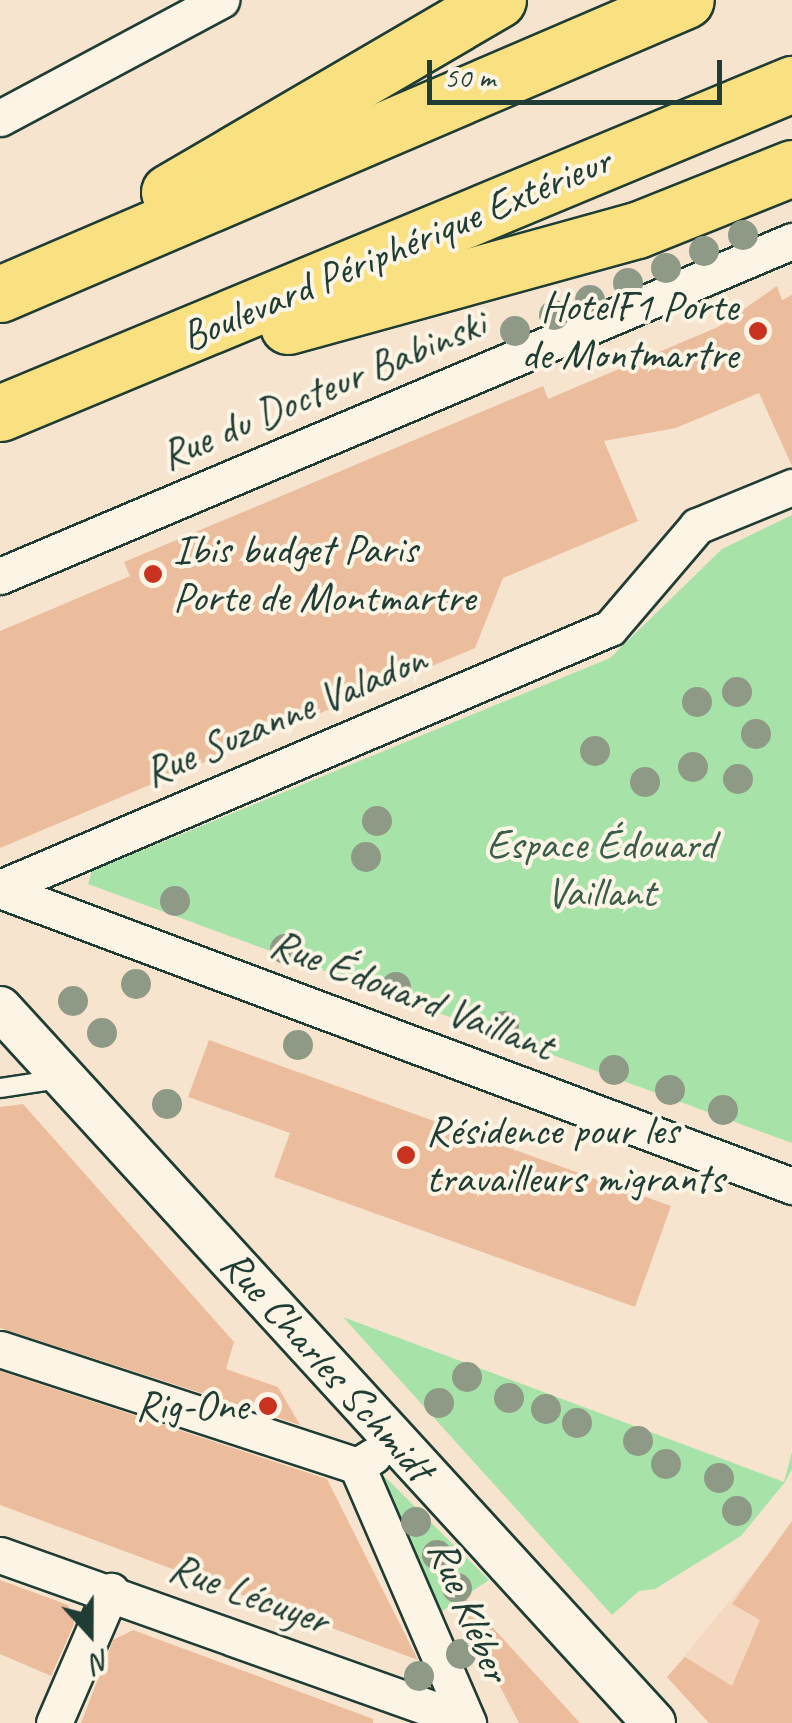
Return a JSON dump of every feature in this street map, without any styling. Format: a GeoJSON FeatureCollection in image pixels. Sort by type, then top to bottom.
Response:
{"type":"FeatureCollection","features":[{"type":"Feature","properties":{"kind":"highway"},"geometry":{"type":"LineString","coordinates":[[4,292],[342,85],[498,0]]}},
{"type":"Feature","properties":{"kind":"highway"},"geometry":{"type":"LineString","coordinates":[[4,292],[686,0]]}},
{"type":"Feature","properties":{"kind":"highway","name":"Boulevard Périphérique Extérieur"},"geometry":{"type":"LineString","coordinates":[[15,407],[792,84]]}},
{"type":"Feature","properties":{"kind":"highway"},"geometry":{"type":"LineString","coordinates":[[15,407],[636,230],[792,168]]}},
{"type":"Feature","properties":{"kind":"street"},"geometry":{"type":"LineString","coordinates":[[0,118],[221,0]]}},
{"type":"Feature","properties":{"kind":"street","name":"Rue du Docteur Babinski"},"geometry":{"type":"LineString","coordinates":[[0,576],[792,241]]}},
{"type":"Feature","properties":{"kind":"street","name":"Rue Suzanne Valadon"},"geometry":{"type":"LineString","coordinates":[[0,889],[610,628],[698,526],[792,487]]}},
{"type":"Feature","properties":{"kind":"street","name":"Rue Édouard Vaillant"},"geometry":{"type":"LineString","coordinates":[[0,889],[792,1186]]}},
{"type":"Feature","properties":{"kind":"street","name":"Rue Charles Schmidt"},"geometry":{"type":"LineString","coordinates":[[0,1008],[650,1721]]}},
{"type":"Feature","properties":{"kind":"street"},"geometry":{"type":"LineString","coordinates":[[0,1349],[357,1466],[395,1442]]}},
{"type":"Feature","properties":{"kind":"street","name":"Rue Kléber"},"geometry":{"type":"LineString","coordinates":[[357,1466],[467,1722]]}},
{"type":"Feature","properties":{"kind":"street","name":"Rue Lécuyer"},"geometry":{"type":"LineString","coordinates":[[0,1555],[111,1591],[467,1722]]}},
{"type":"Feature","properties":{"kind":"street"},"geometry":{"type":"LineString","coordinates":[[54,1723],[111,1591]]}},
{"type":"Feature","properties":{"kind":"lane"},"geometry":{"type":"LineString","coordinates":[[0,1088],[66,1078]]}},
{"type":"Feature","properties":{"kind":"shaded area"},"geometry":{"type":"Polygon","coordinates":[[[771,1551],[792,1723],[709,1723],[667,1677],[771,1551]]]}},
{"type":"Feature","properties":{"kind":"green space","name":"Espace Édouard Vaillant"},"geometry":{"type":"Polygon","coordinates":[[[792,515],[792,1143],[88,884],[92,871],[610,658],[722,549],[792,515]]]}},
{"type":"Feature","properties":{"kind":"green space"},"geometry":{"type":"Polygon","coordinates":[[[343,1317],[784,1482],[792,1452],[792,1469],[785,1482],[741,1536],[655,1589],[639,1591],[612,1615],[343,1317]]]}},
{"type":"Feature","properties":{"kind":"green space"},"geometry":{"type":"Polygon","coordinates":[[[382,1474],[489,1580],[438,1614],[375,1478],[382,1474]]]}},
{"type":"Feature","properties":{"kind":"building"},"geometry":{"type":"Polygon","coordinates":[[[777,286],[782,300],[792,295],[792,466],[759,393],[676,428],[604,441],[638,521],[503,578],[475,648],[0,848],[0,631],[130,576],[124,562],[543,386],[548,399],[718,327],[777,286]]]}},
{"type":"Feature","properties":{"kind":"building","name":"Résidence pour les travailleurs migrants"},"geometry":{"type":"Polygon","coordinates":[[[209,1040],[671,1206],[635,1307],[274,1177],[290,1133],[188,1097],[209,1040]]]}},
{"type":"Feature","properties":{"kind":"building"},"geometry":{"type":"Polygon","coordinates":[[[23,1104],[234,1342],[226,1369],[278,1387],[300,1425],[0,1328],[0,1107],[23,1104]]]}},
{"type":"Feature","properties":{"kind":"building"},"geometry":{"type":"Polygon","coordinates":[[[0,1371],[327,1479],[418,1660],[0,1505],[0,1371]]]}},
{"type":"Feature","properties":{"kind":"building"},"geometry":{"type":"Polygon","coordinates":[[[792,1521],[792,1723],[709,1723],[667,1677],[685,1657],[732,1686],[760,1620],[732,1604],[792,1521]]]}},
{"type":"Feature","properties":{"kind":"building"},"geometry":{"type":"Polygon","coordinates":[[[0,1580],[68,1605],[74,1624],[51,1676],[0,1654],[0,1580]]]}},
{"type":"Feature","properties":{"kind":"building"},"geometry":{"type":"Polygon","coordinates":[[[464,1596],[580,1723],[519,1723],[456,1602],[464,1596]]]}},
{"type":"Feature","properties":{"kind":"building"},"geometry":{"type":"Polygon","coordinates":[[[133,1630],[373,1719],[373,1723],[81,1723],[113,1640],[133,1630]]]}},
{"type":"Feature","properties":{"kind":"place","name":"HotelF1 Porte de Montmartre"},"geometry":{"type":"Point","coordinates":[758,331]}},
{"type":"Feature","properties":{"kind":"place","name":"Ibis budget Paris Porte de Montmartre"},"geometry":{"type":"Point","coordinates":[153,574]}},
{"type":"Feature","properties":{"kind":"place","name":"Résidence pour les travailleurs migrants"},"geometry":{"type":"Point","coordinates":[406,1155]}},
{"type":"Feature","properties":{"kind":"place","name":"Rig-One"},"geometry":{"type":"Point","coordinates":[268,1406]}}]}
